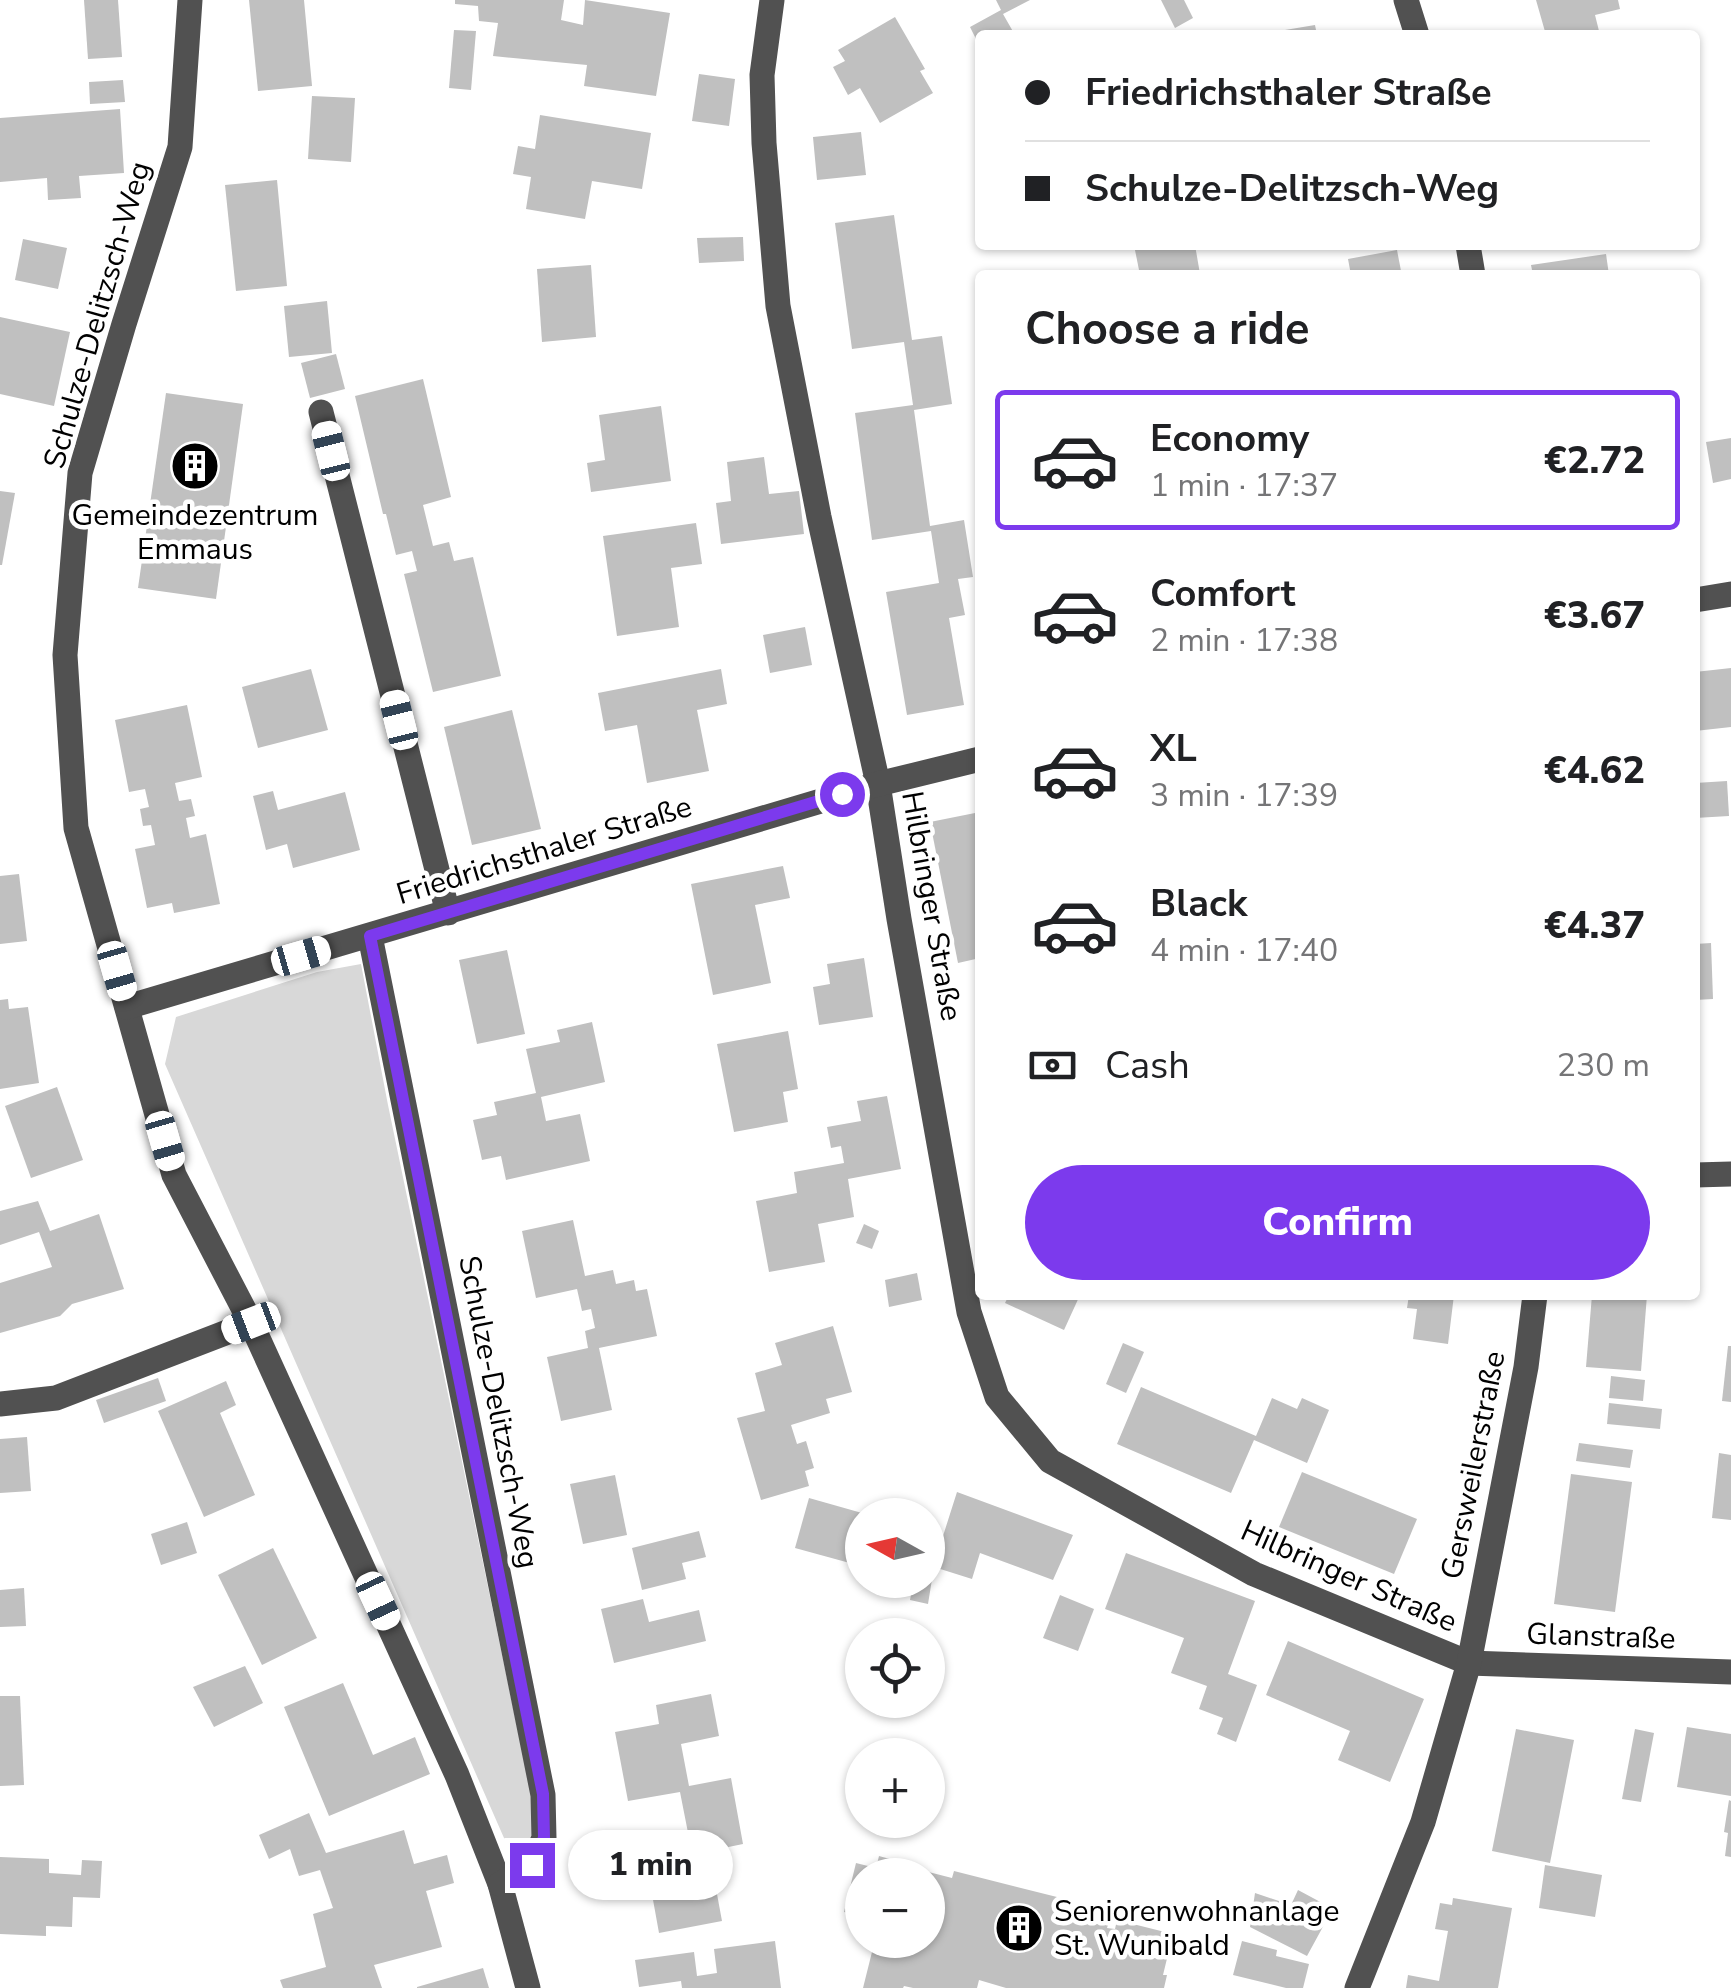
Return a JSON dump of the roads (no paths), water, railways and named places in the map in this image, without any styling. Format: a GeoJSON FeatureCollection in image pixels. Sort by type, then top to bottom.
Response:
{"type":"FeatureCollection","features":[{"type":"Feature","properties":{"kind":"street","name":"Schulze-Delitzsch-Weg"},"geometry":{"type":"LineString","coordinates":[[190,0],[180,147],[80,473],[65,655],[76,828],[174,1174],[251,1323],[449,1757],[500,1884],[528,1988]]}},
{"type":"Feature","properties":{"kind":"street","name":"Hilbringer Straße"},"geometry":{"type":"LineString","coordinates":[[772,0],[762,75],[778,306],[819,517],[878,784],[970,1312],[997,1396],[1050,1460],[1254,1574],[1469,1664]]}},
{"type":"Feature","properties":{"kind":"street"},"geometry":{"type":"LineString","coordinates":[[1406,0],[1415,30]]}},
{"type":"Feature","properties":{"kind":"street"},"geometry":{"type":"LineString","coordinates":[[321,412],[448,912]]}},
{"type":"Feature","properties":{"kind":"street"},"geometry":{"type":"LineString","coordinates":[[1700,599],[1731,594]]}},
{"type":"Feature","properties":{"kind":"street","name":"Friedrichsthaler Straße"},"geometry":{"type":"LineString","coordinates":[[127,1007],[878,784],[975,760]]}},
{"type":"Feature","properties":{"kind":"street","name":"Schulze-Delitzsch-Weg"},"geometry":{"type":"LineString","coordinates":[[370,936],[543,1794],[544,1838],[532,1865],[500,1884]]}},
{"type":"Feature","properties":{"kind":"street"},"geometry":{"type":"LineString","coordinates":[[1700,1174],[1731,1174]]}},
{"type":"Feature","properties":{"kind":"street","name":"Gersweilerstraße"},"geometry":{"type":"LineString","coordinates":[[1358,1988],[1423,1822],[1469,1664],[1526,1367],[1534,1300]]}},
{"type":"Feature","properties":{"kind":"street"},"geometry":{"type":"LineString","coordinates":[[0,1404],[56,1398],[251,1323]]}},
{"type":"Feature","properties":{"kind":"street","name":"Glanstraße"},"geometry":{"type":"LineString","coordinates":[[1469,1664],[1731,1672]]}},
{"type":"Feature","properties":{"kind":"place","name":"Gemeindezentrum Emmaus"},"geometry":{"type":"Point","coordinates":[195,466]}},
{"type":"Feature","properties":{"kind":"place","name":"Seniorenwohnanlage St. Wunibald"},"geometry":{"type":"Point","coordinates":[1019,1928]}}]}
